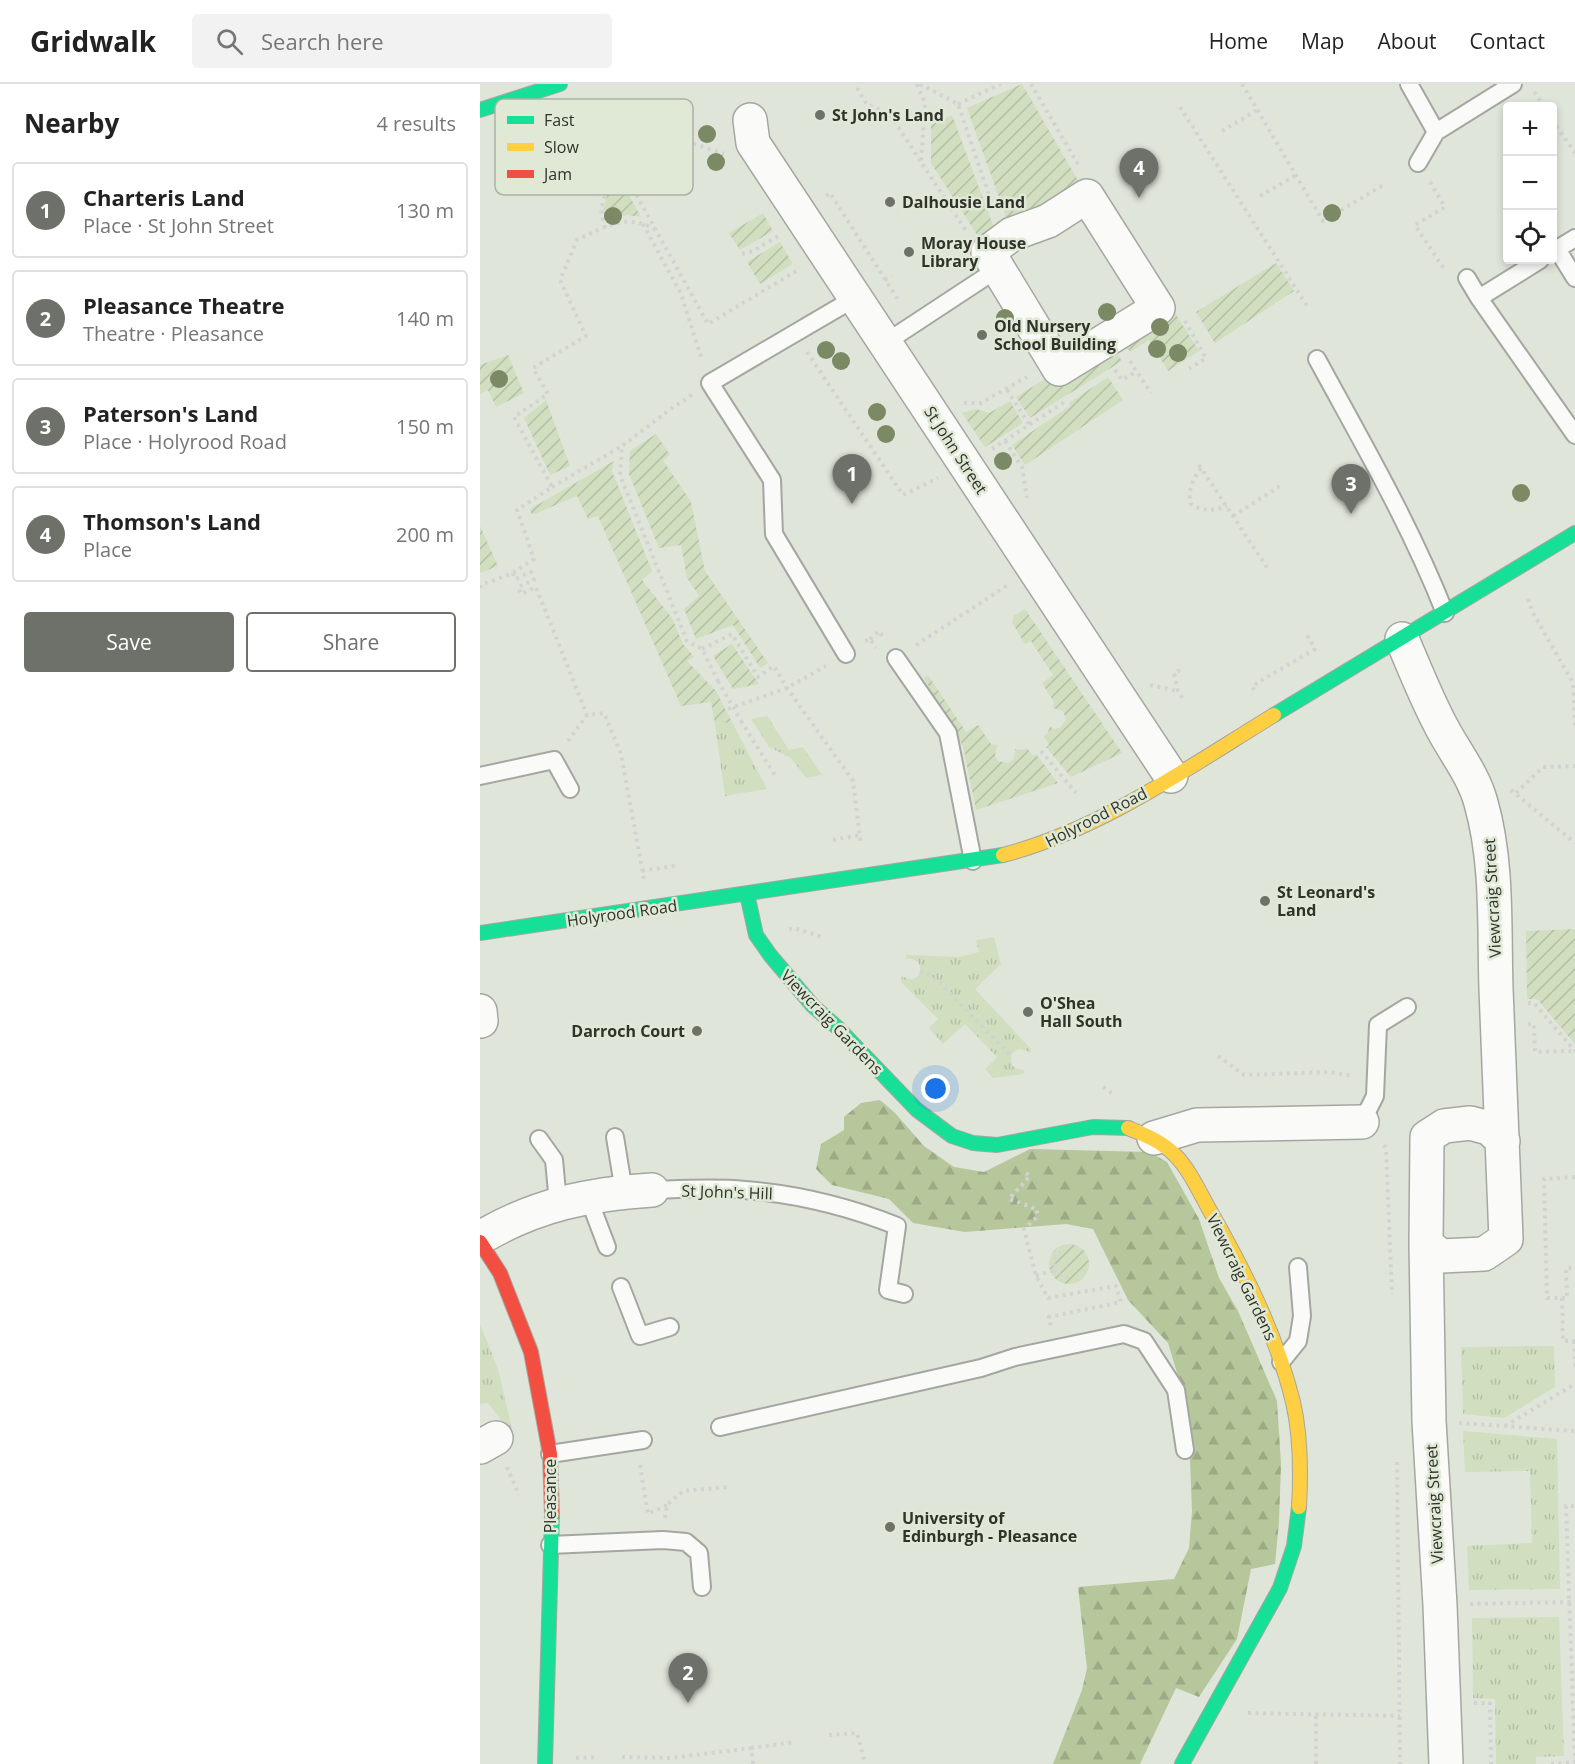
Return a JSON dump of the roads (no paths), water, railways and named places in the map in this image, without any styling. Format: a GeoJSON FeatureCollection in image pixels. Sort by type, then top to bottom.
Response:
{"type":"FeatureCollection","features":[{"type":"Feature","properties":{"kind":"street"},"geometry":{"type":"LineString","coordinates":[[496,98],[560,84]]}},
{"type":"Feature","properties":{"kind":"street","name":"St John Street"},"geometry":{"type":"LineString","coordinates":[[751,131],[855,298],[1171,776]]}},
{"type":"Feature","properties":{"kind":"street"},"geometry":{"type":"LineString","coordinates":[[1087,196],[1158,308],[1059,369],[999,268],[988,252],[1012,234],[1048,221],[1087,196]]}},
{"type":"Feature","properties":{"kind":"street","name":"Holyrood Road"},"geometry":{"type":"LineString","coordinates":[[480,933],[973,861],[1034,847],[1098,819],[1402,639],[1575,532]]}},
{"type":"Feature","properties":{"kind":"street","name":"Viewcraig Street"},"geometry":{"type":"LineString","coordinates":[[1402,639],[1440,724],[1462,760],[1480,800],[1491,851],[1503,1141],[1506,1239],[1484,1254],[1464,1256],[1441,1256],[1426,1244]]}},
{"type":"Feature","properties":{"kind":"street","name":"Viewcraig Gardens"},"geometry":{"type":"LineString","coordinates":[[747,894],[756,935],[770,955],[813,1006],[838,1028],[917,1110],[952,1136],[973,1143],[997,1145],[1040,1135],[1093,1127],[1126,1127],[1154,1138],[1176,1156],[1193,1181],[1255,1295],[1277,1347],[1293,1403],[1300,1449],[1299,1505],[1294,1546],[1280,1588],[1182,1764]]}},
{"type":"Feature","properties":{"kind":"street"},"geometry":{"type":"LineString","coordinates":[[1154,1138],[1197,1125],[1362,1122]]}},
{"type":"Feature","properties":{"kind":"street","name":"Viewcraig Street"},"geometry":{"type":"LineString","coordinates":[[1446,1764],[1440,1605],[1429,1421],[1427,1137],[1444,1126],[1470,1124],[1489,1128],[1503,1141]]}},
{"type":"Feature","properties":{"kind":"street","name":"St John's Hill"},"geometry":{"type":"LineString","coordinates":[[480,1240],[512,1220],[573,1200],[638,1191]]}},
{"type":"Feature","properties":{"kind":"street","name":"Pleasance"},"geometry":{"type":"LineString","coordinates":[[480,1240],[500,1273],[531,1352],[550,1454],[545,1764]]}},
{"type":"Feature","properties":{"kind":"lane"},"geometry":{"type":"LineString","coordinates":[[1409,84],[1436,132]]}},
{"type":"Feature","properties":{"kind":"lane"},"geometry":{"type":"LineString","coordinates":[[1418,163],[1436,132],[1513,84]]}},
{"type":"Feature","properties":{"kind":"lane"},"geometry":{"type":"LineString","coordinates":[[1557,250],[1575,238]]}},
{"type":"Feature","properties":{"kind":"lane"},"geometry":{"type":"LineString","coordinates":[[1557,254],[1575,278]]}},
{"type":"Feature","properties":{"kind":"lane"},"geometry":{"type":"LineString","coordinates":[[1479,298],[1534,264]]}},
{"type":"Feature","properties":{"kind":"lane"},"geometry":{"type":"LineString","coordinates":[[885,343],[999,268]]}},
{"type":"Feature","properties":{"kind":"lane"},"geometry":{"type":"LineString","coordinates":[[1467,278],[1575,435]]}},
{"type":"Feature","properties":{"kind":"lane"},"geometry":{"type":"LineString","coordinates":[[846,654],[774,534],[772,480],[710,383],[855,298]]}},
{"type":"Feature","properties":{"kind":"lane"},"geometry":{"type":"LineString","coordinates":[[1317,359],[1406,524],[1445,613]]}},
{"type":"Feature","properties":{"kind":"lane"},"geometry":{"type":"LineString","coordinates":[[890,658],[948,733],[973,861]]}},
{"type":"Feature","properties":{"kind":"lane"},"geometry":{"type":"LineString","coordinates":[[480,776],[554,760],[570,789]]}},
{"type":"Feature","properties":{"kind":"lane"},"geometry":{"type":"LineString","coordinates":[[1362,1122],[1375,1096],[1378,1025],[1407,1007]]}},
{"type":"Feature","properties":{"kind":"lane"},"geometry":{"type":"LineString","coordinates":[[615,1137],[638,1191]]}},
{"type":"Feature","properties":{"kind":"lane"},"geometry":{"type":"LineString","coordinates":[[539,1139],[554,1160],[573,1200],[607,1247]]}},
{"type":"Feature","properties":{"kind":"lane","name":"St John's Hill"},"geometry":{"type":"LineString","coordinates":[[638,1191],[716,1188],[784,1194],[873,1217],[897,1226],[888,1290],[904,1294]]}},
{"type":"Feature","properties":{"kind":"lane"},"geometry":{"type":"LineString","coordinates":[[1281,1362],[1298,1341],[1302,1316],[1298,1267]]}},
{"type":"Feature","properties":{"kind":"lane"},"geometry":{"type":"LineString","coordinates":[[621,1287],[640,1336],[670,1327]]}},
{"type":"Feature","properties":{"kind":"lane"},"geometry":{"type":"LineString","coordinates":[[720,1427],[981,1368],[1054,1348],[1124,1334],[1144,1341],[1176,1390],[1185,1450]]}},
{"type":"Feature","properties":{"kind":"lane"},"geometry":{"type":"LineString","coordinates":[[550,1454],[643,1440]]}},
{"type":"Feature","properties":{"kind":"lane"},"geometry":{"type":"LineString","coordinates":[[550,1545],[663,1540],[686,1542],[699,1553],[702,1587]]}},
{"type":"Feature","properties":{"kind":"place","name":"St John's Land"},"geometry":{"type":"Point","coordinates":[820,115]}},
{"type":"Feature","properties":{"kind":"place","name":"Thomson's Land"},"geometry":{"type":"Point","coordinates":[1139,198]}},
{"type":"Feature","properties":{"kind":"place","name":"Dalhousie Land"},"geometry":{"type":"Point","coordinates":[890,202]}},
{"type":"Feature","properties":{"kind":"place","name":"Moray House Library"},"geometry":{"type":"Point","coordinates":[909,252]}},
{"type":"Feature","properties":{"kind":"place","name":"Old Nursery School Building"},"geometry":{"type":"Point","coordinates":[982,335]}},
{"type":"Feature","properties":{"kind":"place","name":"Charteris Land"},"geometry":{"type":"Point","coordinates":[852,504]}},
{"type":"Feature","properties":{"kind":"place","name":"Paterson's Land"},"geometry":{"type":"Point","coordinates":[1351,514]}},
{"type":"Feature","properties":{"kind":"place","name":"St Leonard's Land"},"geometry":{"type":"Point","coordinates":[1265,901]}},
{"type":"Feature","properties":{"kind":"place","name":"O'Shea Hall South"},"geometry":{"type":"Point","coordinates":[1028,1012]}},
{"type":"Feature","properties":{"kind":"place","name":"Darroch Court"},"geometry":{"type":"Point","coordinates":[697,1031]}},
{"type":"Feature","properties":{"kind":"place","name":"University of Edinburgh - Pleasance"},"geometry":{"type":"Point","coordinates":[890,1527]}},
{"type":"Feature","properties":{"kind":"place","name":"Pleasance Theatre"},"geometry":{"type":"Point","coordinates":[688,1703]}}]}
